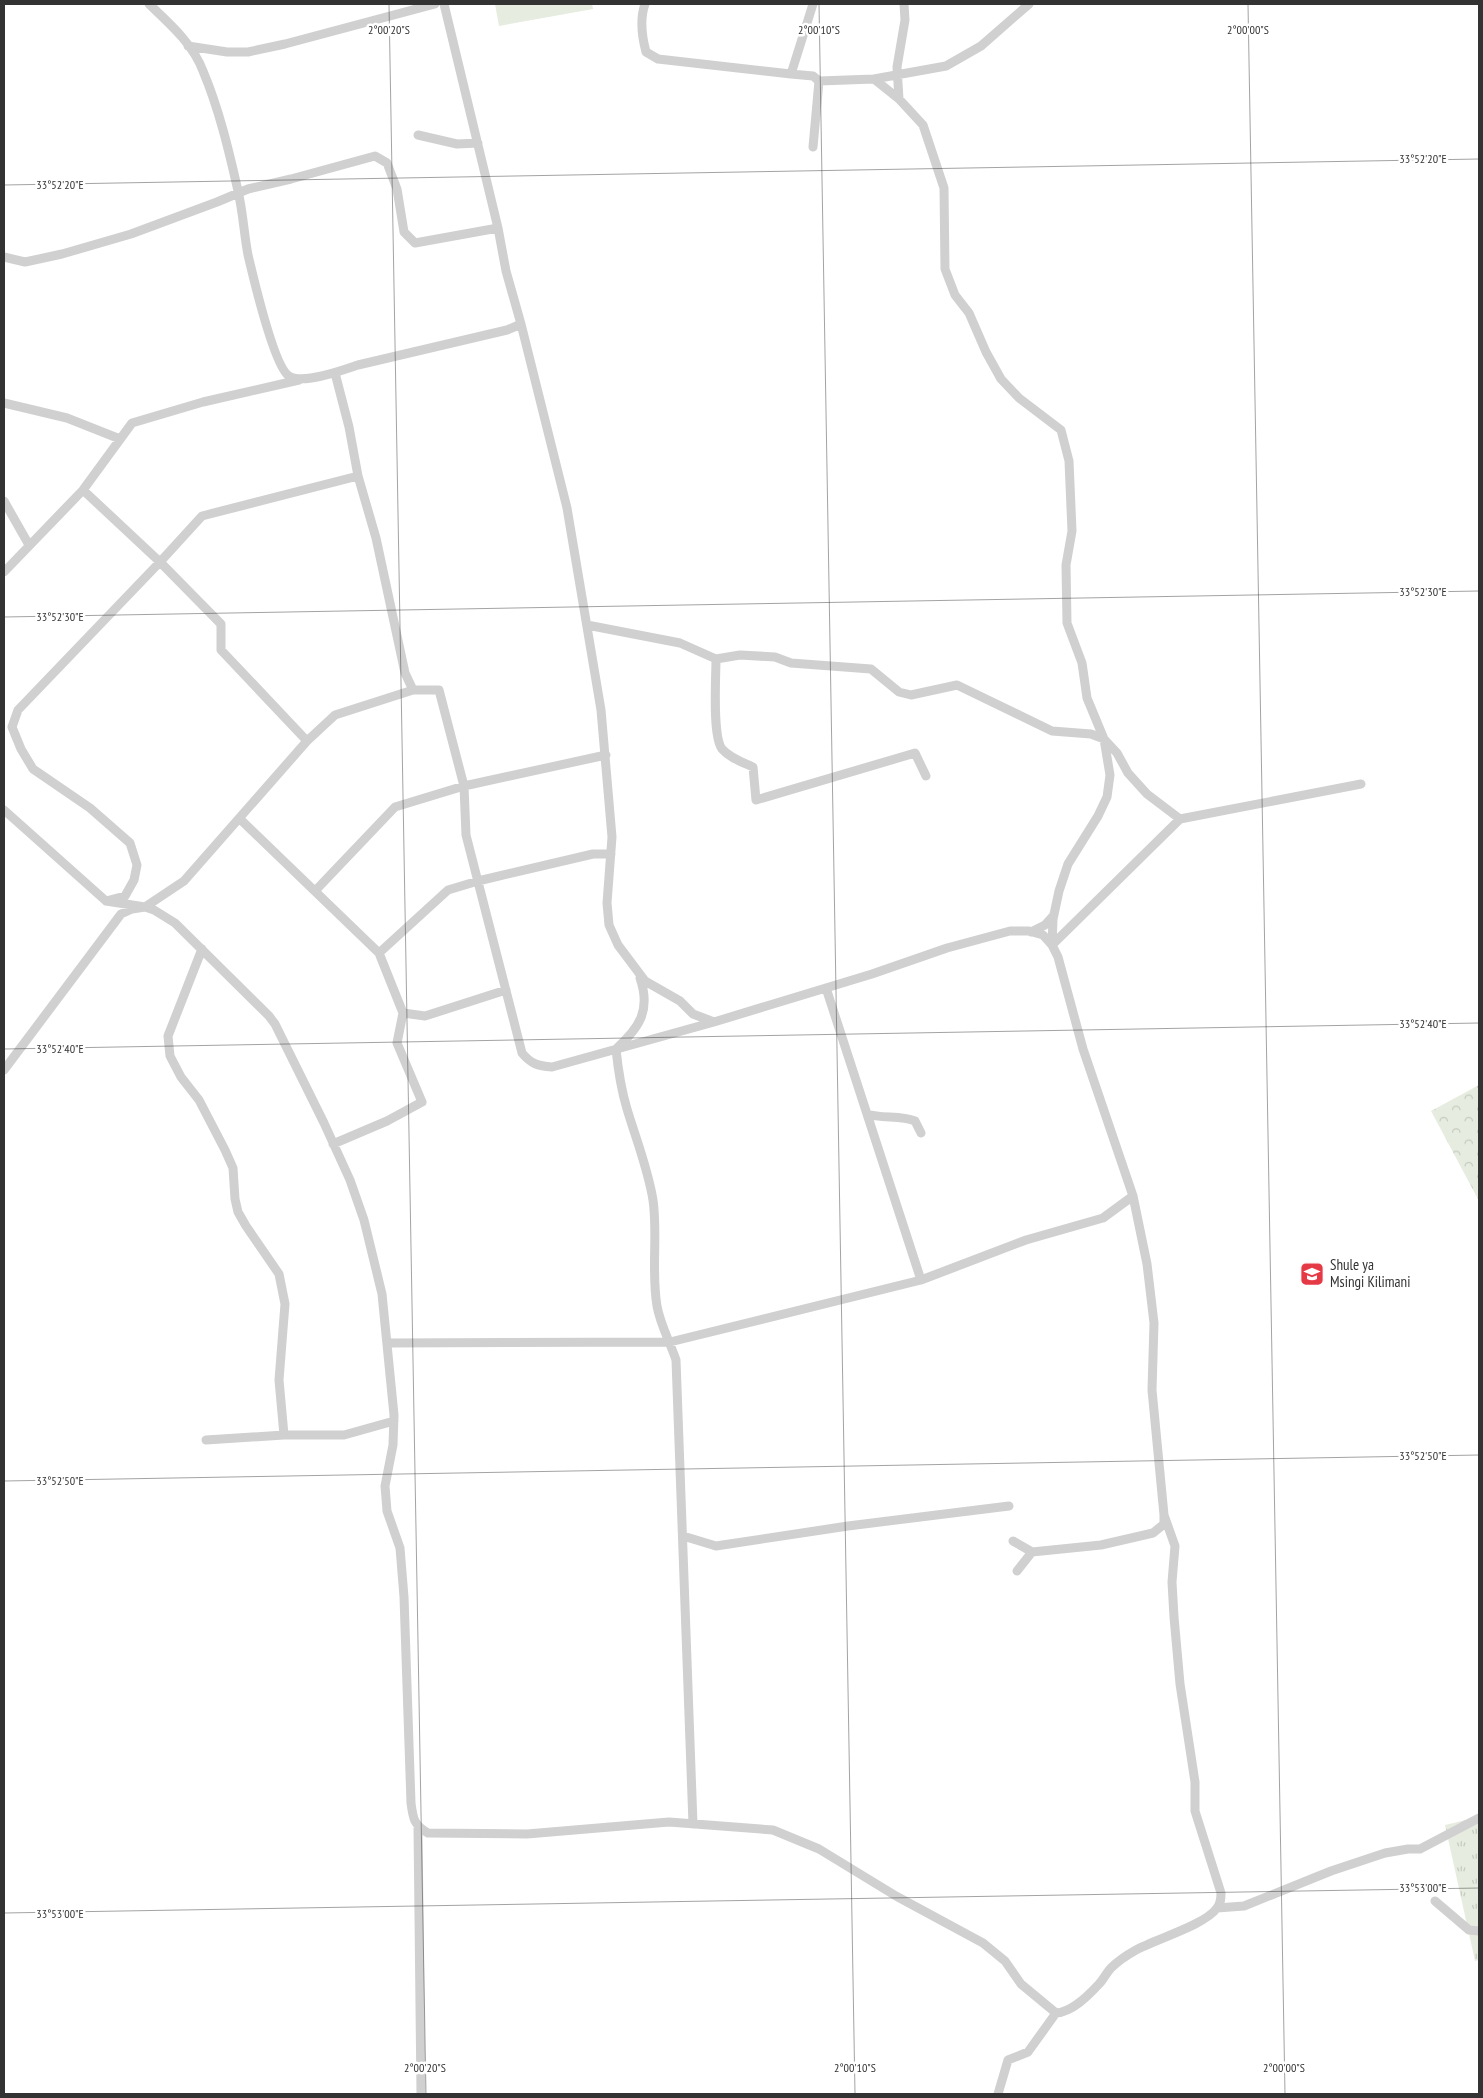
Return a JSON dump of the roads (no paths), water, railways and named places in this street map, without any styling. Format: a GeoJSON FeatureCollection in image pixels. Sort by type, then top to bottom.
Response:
{"type":"FeatureCollection","features":[{"type":"Feature","properties":{"kind":"street"},"geometry":{"type":"LineString","coordinates":[[150,4],[179,33],[197,58],[204,72],[226,141],[239,192],[248,254],[278,362],[288,376],[302,380]]}},
{"type":"Feature","properties":{"kind":"street"},"geometry":{"type":"LineString","coordinates":[[188,46],[227,52],[248,52],[436,4]]}},
{"type":"Feature","properties":{"kind":"street"},"geometry":{"type":"LineString","coordinates":[[444,4],[498,228],[506,271],[567,508],[601,710],[606,755],[612,837],[606,902],[609,925],[618,945],[645,981],[680,1001],[693,1014],[714,1022]]}},
{"type":"Feature","properties":{"kind":"street"},"geometry":{"type":"LineString","coordinates":[[645,4],[642,39],[646,52],[658,59],[813,76],[819,81],[874,79],[946,66],[981,46],[1028,4]]}},
{"type":"Feature","properties":{"kind":"street"},"geometry":{"type":"LineString","coordinates":[[791,74],[813,4]]}},
{"type":"Feature","properties":{"kind":"street"},"geometry":{"type":"LineString","coordinates":[[898,99],[898,75],[905,20],[904,4]]}},
{"type":"Feature","properties":{"kind":"street"},"geometry":{"type":"LineString","coordinates":[[874,79],[898,99],[923,126],[944,188],[945,269],[954,295],[969,313],[986,352],[1001,379],[1019,398],[1060,430],[1069,461],[1072,530],[1066,565],[1067,623],[1082,663],[1087,698],[1104,739],[1110,775],[1107,797],[1098,816],[1068,864],[1059,891],[1054,915],[1052,945]]}},
{"type":"Feature","properties":{"kind":"street"},"geometry":{"type":"LineString","coordinates":[[813,146],[819,81]]}},
{"type":"Feature","properties":{"kind":"street"},"geometry":{"type":"LineString","coordinates":[[418,135],[457,144],[478,143]]}},
{"type":"Feature","properties":{"kind":"street"},"geometry":{"type":"LineString","coordinates":[[4,257],[24,262],[62,254],[131,234],[218,202],[239,192],[375,156],[387,163],[397,189],[404,232],[416,243],[498,228]]}},
{"type":"Feature","properties":{"kind":"street"},"geometry":{"type":"LineString","coordinates":[[4,572],[83,490],[132,423],[203,402],[336,373],[358,365],[506,330],[521,324]]}},
{"type":"Feature","properties":{"kind":"street"},"geometry":{"type":"LineString","coordinates":[[336,373],[358,476],[376,538],[405,673],[413,690]]}},
{"type":"Feature","properties":{"kind":"street"},"geometry":{"type":"LineString","coordinates":[[4,404],[67,418],[120,439]]}},
{"type":"Feature","properties":{"kind":"street"},"geometry":{"type":"LineString","coordinates":[[106,901],[125,896],[134,880],[137,865],[130,843],[90,808],[33,769],[21,749],[12,727],[18,710],[202,516],[358,476]]}},
{"type":"Feature","properties":{"kind":"street"},"geometry":{"type":"LineString","coordinates":[[83,490],[160,562],[221,624],[221,650],[307,742]]}},
{"type":"Feature","properties":{"kind":"street"},"geometry":{"type":"LineString","coordinates":[[4,501],[29,545]]}},
{"type":"Feature","properties":{"kind":"street"},"geometry":{"type":"LineString","coordinates":[[587,625],[680,643],[716,660],[740,655],[758,656],[775,657],[791,663],[871,669],[898,692],[911,695],[957,686],[1052,731],[1092,734],[1104,739],[1117,753],[1128,773],[1147,794],[1180,819]]}},
{"type":"Feature","properties":{"kind":"street"},"geometry":{"type":"LineString","coordinates":[[716,660],[714,712],[721,748],[731,757],[753,767],[756,800],[915,753],[926,776]]}},
{"type":"Feature","properties":{"kind":"street"},"geometry":{"type":"LineString","coordinates":[[4,1070],[121,914],[132,909],[145,907],[184,881],[307,742],[335,715],[413,690],[439,690],[464,786],[466,835],[522,1053],[528,1061],[538,1066],[552,1066],[714,1022],[947,948],[1010,931],[1031,932],[1043,935],[1052,945],[1058,957],[1083,1049],[1133,1196],[1152,1302],[1152,1390],[1164,1524],[1153,1533],[1101,1545],[1032,1552],[1013,1541]]}},
{"type":"Feature","properties":{"kind":"street"},"geometry":{"type":"LineString","coordinates":[[315,891],[395,808],[464,786],[606,755]]}},
{"type":"Feature","properties":{"kind":"street"},"geometry":{"type":"LineString","coordinates":[[1052,945],[1180,819],[1361,784]]}},
{"type":"Feature","properties":{"kind":"street"},"geometry":{"type":"LineString","coordinates":[[4,810],[106,901],[145,907],[175,922],[275,1024],[350,1180],[364,1220],[382,1294],[394,1421],[394,1445],[385,1486],[388,1510],[400,1548],[404,1597],[410,1803],[413,1821],[418,1828],[428,1833],[470,1835],[527,1834],[669,1822],[773,1830],[818,1849],[896,1896],[984,1943],[1005,1961],[1021,1984],[1056,2013],[1066,2012],[1100,1983],[1111,1968],[1130,1953],[1152,1941],[1195,1923],[1217,1908],[1221,1902],[1221,1893],[1194,1811],[1195,1782],[1180,1684],[1174,1617],[1172,1582],[1175,1546],[1164,1515]]}},
{"type":"Feature","properties":{"kind":"street"},"geometry":{"type":"LineString","coordinates":[[240,819],[379,953],[403,1012],[397,1043],[422,1102],[387,1121],[334,1144]]}},
{"type":"Feature","properties":{"kind":"street"},"geometry":{"type":"LineString","coordinates":[[379,953],[448,890],[478,880],[593,854],[611,854]]}},
{"type":"Feature","properties":{"kind":"street"},"geometry":{"type":"LineString","coordinates":[[1031,932],[1045,925],[1054,915]]}},
{"type":"Feature","properties":{"kind":"street"},"geometry":{"type":"LineString","coordinates":[[202,949],[168,1036],[170,1056],[181,1077],[199,1100],[233,1168],[234,1199],[238,1212],[278,1274],[285,1304],[279,1380],[284,1434]]}},
{"type":"Feature","properties":{"kind":"street"},"geometry":{"type":"LineString","coordinates":[[616,1049],[634,1032],[641,1021],[643,987],[638,973]]}},
{"type":"Feature","properties":{"kind":"street"},"geometry":{"type":"LineString","coordinates":[[826,988],[870,1117],[921,1280]]}},
{"type":"Feature","properties":{"kind":"street"},"geometry":{"type":"LineString","coordinates":[[403,1012],[425,1016],[506,990]]}},
{"type":"Feature","properties":{"kind":"street"},"geometry":{"type":"LineString","coordinates":[[616,1049],[627,1107],[643,1158],[652,1200],[657,1308],[676,1360],[693,1824]]}},
{"type":"Feature","properties":{"kind":"street"},"geometry":{"type":"LineString","coordinates":[[870,1117],[909,1119],[915,1121],[921,1133]]}},
{"type":"Feature","properties":{"kind":"street"},"geometry":{"type":"LineString","coordinates":[[387,1343],[670,1342],[921,1280],[1026,1240],[1103,1218],[1133,1196]]}},
{"type":"Feature","properties":{"kind":"street"},"geometry":{"type":"LineString","coordinates":[[206,1440],[284,1434],[344,1435],[394,1421]]}},
{"type":"Feature","properties":{"kind":"street"},"geometry":{"type":"LineString","coordinates":[[682,1536],[716,1546],[848,1526],[1009,1506]]}},
{"type":"Feature","properties":{"kind":"street"},"geometry":{"type":"LineString","coordinates":[[1017,1571],[1032,1552]]}},
{"type":"Feature","properties":{"kind":"street"},"geometry":{"type":"LineString","coordinates":[[1217,1908],[1244,1906],[1331,1871],[1385,1853],[1420,1849],[1479,1818]]}},
{"type":"Feature","properties":{"kind":"street"},"geometry":{"type":"LineString","coordinates":[[418,1828],[421,2094]]}},
{"type":"Feature","properties":{"kind":"street"},"geometry":{"type":"LineString","coordinates":[[1435,1900],[1469,1930],[1479,1932]]}},
{"type":"Feature","properties":{"kind":"street"},"geometry":{"type":"LineString","coordinates":[[998,2094],[1008,2060],[1028,2052],[1056,2013]]}},
{"type":"Feature","properties":{"kind":"place","name":"Shule ya Msingi Kilimani"},"geometry":{"type":"Point","coordinates":[1312,1274]}}]}
